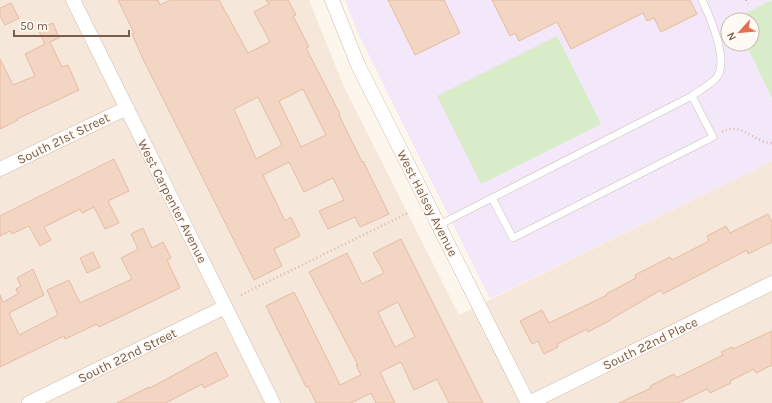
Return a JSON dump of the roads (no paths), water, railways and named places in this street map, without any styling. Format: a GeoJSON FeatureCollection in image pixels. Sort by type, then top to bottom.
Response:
{"type":"FeatureCollection","features":[{"type":"Feature","properties":{"kind":"street","name":"West Carpenter Avenue"},"geometry":{"type":"LineString","coordinates":[[73,0],[273,403]]}},
{"type":"Feature","properties":{"kind":"street","name":"West Halsey Avenue"},"geometry":{"type":"LineString","coordinates":[[332,0],[358,65],[528,403]]}},
{"type":"Feature","properties":{"kind":"street","name":"South 21st Street"},"geometry":{"type":"LineString","coordinates":[[0,170],[126,108]]}},
{"type":"Feature","properties":{"kind":"street","name":"South 22nd Place"},"geometry":{"type":"LineString","coordinates":[[528,403],[772,283]]}},
{"type":"Feature","properties":{"kind":"street","name":"South 22nd Street"},"geometry":{"type":"LineString","coordinates":[[29,403],[225,307]]}},
{"type":"Feature","properties":{"kind":"lane"},"geometry":{"type":"LineString","coordinates":[[439,225],[692,96],[717,78],[722,61],[711,19],[702,0]]}},
{"type":"Feature","properties":{"kind":"lane"},"geometry":{"type":"LineString","coordinates":[[492,198],[513,238],[713,137],[692,96]]}}]}
